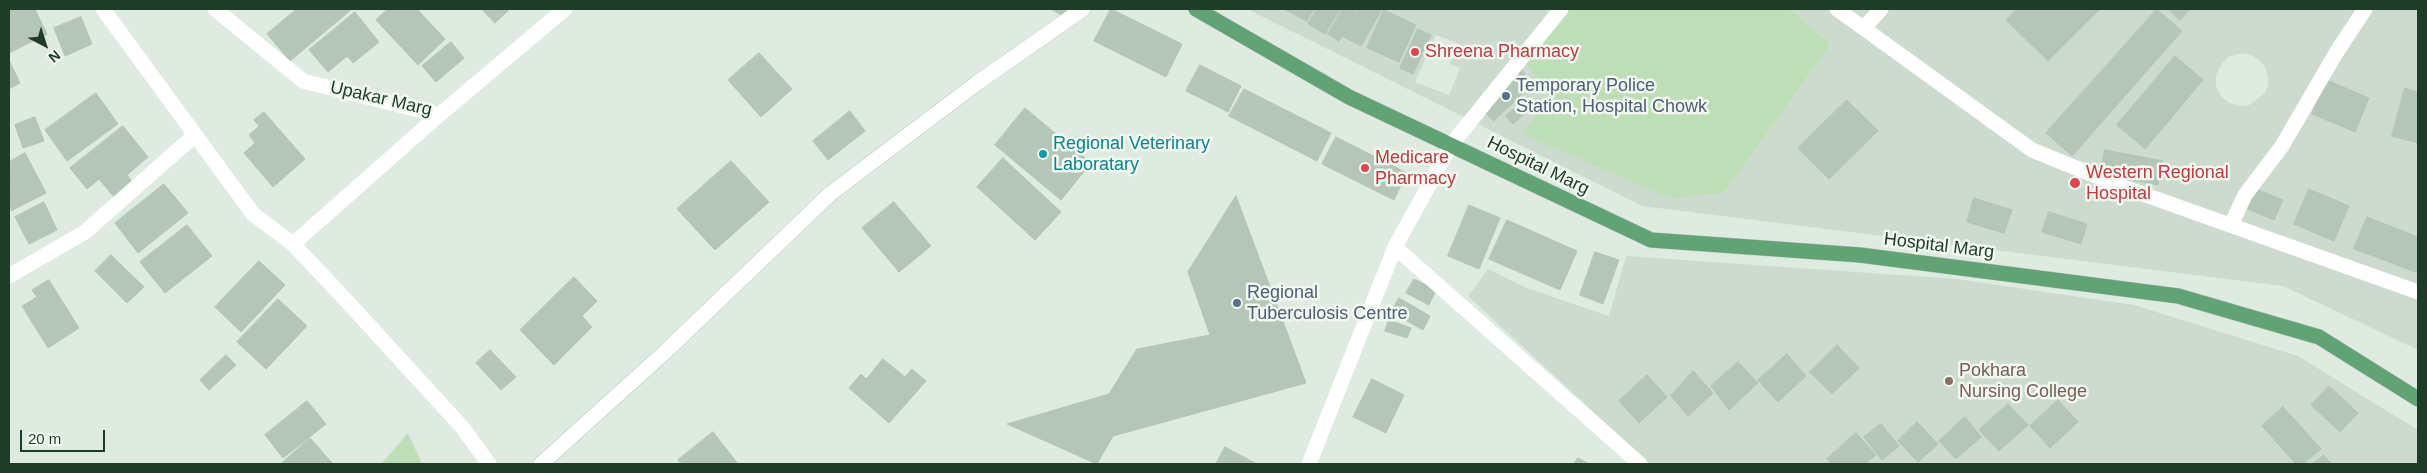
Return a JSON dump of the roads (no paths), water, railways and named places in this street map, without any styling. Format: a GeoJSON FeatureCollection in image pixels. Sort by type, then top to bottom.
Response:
{"type":"FeatureCollection","features":[{"type":"Feature","properties":{"kind":"main road","name":"Hospital Marg"},"geometry":{"type":"LineString","coordinates":[[1198,9],[1349,97],[1651,240],[1860,255],[2178,296],[2319,337],[2418,398]]}},
{"type":"Feature","properties":{"kind":"street"},"geometry":{"type":"LineString","coordinates":[[103,9],[253,214],[293,244],[462,427],[489,464]]}},
{"type":"Feature","properties":{"kind":"street","name":"Upakar Marg"},"geometry":{"type":"LineString","coordinates":[[216,9],[302,81],[439,114],[565,9]]}},
{"type":"Feature","properties":{"kind":"street"},"geometry":{"type":"LineString","coordinates":[[541,464],[665,352],[830,194],[977,83],[1083,9]]}},
{"type":"Feature","properties":{"kind":"street"},"geometry":{"type":"LineString","coordinates":[[1309,464],[1395,247],[1451,145],[1561,9]]}},
{"type":"Feature","properties":{"kind":"street"},"geometry":{"type":"LineString","coordinates":[[1837,9],[2032,150],[2123,187],[2418,292]]}},
{"type":"Feature","properties":{"kind":"street"},"geometry":{"type":"LineString","coordinates":[[1864,28],[1881,9]]}},
{"type":"Feature","properties":{"kind":"street"},"geometry":{"type":"LineString","coordinates":[[2231,225],[2246,195],[2282,146],[2336,53],[2365,9]]}},
{"type":"Feature","properties":{"kind":"street"},"geometry":{"type":"LineString","coordinates":[[293,244],[439,114]]}},
{"type":"Feature","properties":{"kind":"street"},"geometry":{"type":"LineString","coordinates":[[9,276],[85,232],[195,135]]}},
{"type":"Feature","properties":{"kind":"street"},"geometry":{"type":"LineString","coordinates":[[1395,247],[1640,464]]}},
{"type":"Feature","properties":{"kind":"place","name":"Shreena Pharmacy"},"geometry":{"type":"Point","coordinates":[1415,52]}},
{"type":"Feature","properties":{"kind":"place","name":"Temporary Police Station, Hospital Chowk"},"geometry":{"type":"Point","coordinates":[1506,96]}},
{"type":"Feature","properties":{"kind":"place","name":"Regional Veterinary Laboratary"},"geometry":{"type":"Point","coordinates":[1043,154]}},
{"type":"Feature","properties":{"kind":"place","name":"Medicare Pharmacy"},"geometry":{"type":"Point","coordinates":[1365,168]}},
{"type":"Feature","properties":{"kind":"place","name":"Western Regional Hospital"},"geometry":{"type":"Point","coordinates":[2075,183]}},
{"type":"Feature","properties":{"kind":"place","name":"Regional Tuberculosis Centre"},"geometry":{"type":"Point","coordinates":[1237,303]}},
{"type":"Feature","properties":{"kind":"place","name":"Pokhara Nursing College"},"geometry":{"type":"Point","coordinates":[1949,381]}}]}
